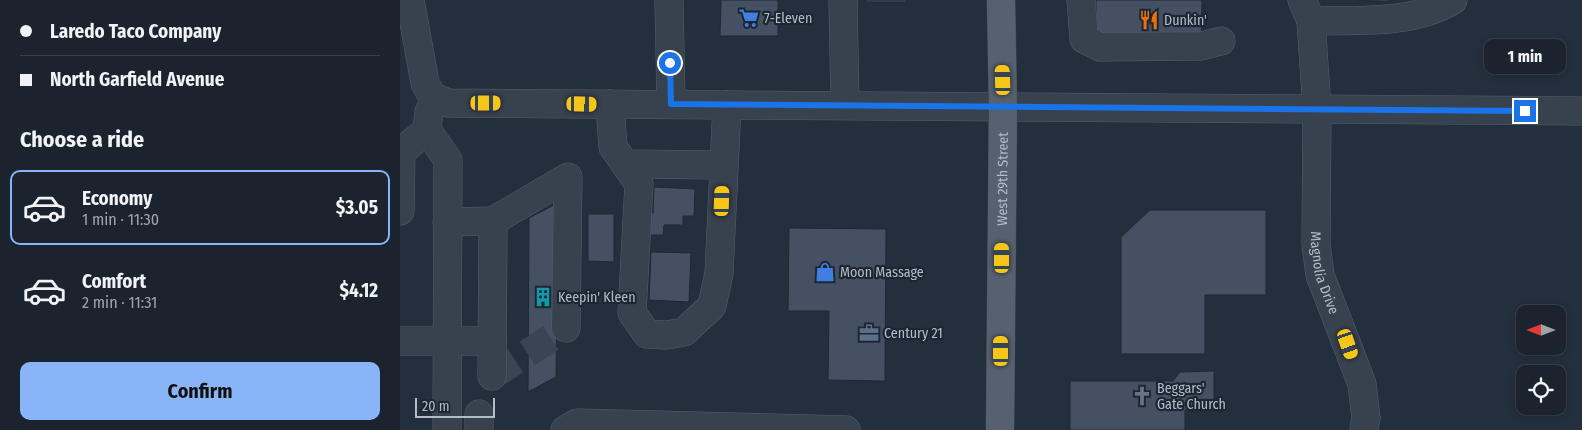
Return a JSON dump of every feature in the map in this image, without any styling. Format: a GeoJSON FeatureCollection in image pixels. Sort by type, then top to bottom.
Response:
{"type":"FeatureCollection","features":[{"type":"Feature","properties":{"kind":"main road","name":"West 29th Street"},"geometry":{"type":"LineString","coordinates":[[1000,430],[1003,107],[1001,0]]}},
{"type":"Feature","properties":{"kind":"street"},"geometry":{"type":"LineString","coordinates":[[400,211],[400,152],[427,130],[432,96],[425,83],[410,0]]}},
{"type":"Feature","properties":{"kind":"street"},"geometry":{"type":"LineString","coordinates":[[669,0],[671,104]]}},
{"type":"Feature","properties":{"kind":"street"},"geometry":{"type":"LineString","coordinates":[[843,0],[845,105]]}},
{"type":"Feature","properties":{"kind":"street"},"geometry":{"type":"LineString","coordinates":[[1081,0],[1084,39],[1100,47],[1200,46],[1221,41]]}},
{"type":"Feature","properties":{"kind":"street"},"geometry":{"type":"LineString","coordinates":[[1306,11],[1400,18],[1445,5],[1453,0]]}},
{"type":"Feature","properties":{"kind":"street","name":"Magnolia Drive"},"geometry":{"type":"LineString","coordinates":[[1306,11],[1318,109],[1316,244],[1320,275],[1362,384],[1366,418],[1364,430]]}},
{"type":"Feature","properties":{"kind":"street"},"geometry":{"type":"LineString","coordinates":[[432,96],[448,103],[1582,111]]}},
{"type":"Feature","properties":{"kind":"street"},"geometry":{"type":"LineString","coordinates":[[610,104],[613,147],[639,184],[632,313],[647,334],[667,335],[684,332],[712,306],[720,273],[727,105]]}},
{"type":"Feature","properties":{"kind":"street"},"geometry":{"type":"LineString","coordinates":[[427,130],[448,160],[447,430]]}},
{"type":"Feature","properties":{"kind":"street"},"geometry":{"type":"LineString","coordinates":[[625,164],[723,165]]}},
{"type":"Feature","properties":{"kind":"street"},"geometry":{"type":"LineString","coordinates":[[447,222],[493,221],[568,177],[566,328]]}},
{"type":"Feature","properties":{"kind":"street"},"geometry":{"type":"LineString","coordinates":[[492,376],[493,221]]}},
{"type":"Feature","properties":{"kind":"street"},"geometry":{"type":"LineString","coordinates":[[400,341],[492,341]]}},
{"type":"Feature","properties":{"kind":"street"},"geometry":{"type":"LineString","coordinates":[[565,430],[577,423],[846,430]]}},
{"type":"Feature","properties":{"kind":"building","name":"7-Eleven"},"geometry":{"type":"Polygon","coordinates":[[[721,0],[778,0],[778,36],[720,36],[721,0]]]}},
{"type":"Feature","properties":{"kind":"building"},"geometry":{"type":"Polygon","coordinates":[[[866,0],[906,0],[906,2],[866,2],[866,0]]]}},
{"type":"Feature","properties":{"kind":"building","name":"Dunkin'"},"geometry":{"type":"Polygon","coordinates":[[[1096,0],[1202,0],[1201,41],[1096,40],[1096,0]]]}},
{"type":"Feature","properties":{"kind":"building"},"geometry":{"type":"Polygon","coordinates":[[[1358,0],[1393,0],[1386,2],[1358,0]]]}},
{"type":"Feature","properties":{"kind":"building"},"geometry":{"type":"Polygon","coordinates":[[[654,187],[695,189],[694,216],[683,216],[683,225],[664,225],[663,235],[646,235],[647,213],[653,213],[654,187]]]}},
{"type":"Feature","properties":{"kind":"building","name":"Keepin' Kleen"},"geometry":{"type":"Polygon","coordinates":[[[558,203],[556,377],[528,392],[529,218],[558,203]]]}},
{"type":"Feature","properties":{"kind":"building"},"geometry":{"type":"Polygon","coordinates":[[[1150,210],[1266,210],[1266,295],[1205,295],[1205,354],[1121,354],[1121,237],[1150,210]]]}},
{"type":"Feature","properties":{"kind":"building"},"geometry":{"type":"Polygon","coordinates":[[[588,214],[614,214],[614,262],[588,261],[588,214]]]}},
{"type":"Feature","properties":{"kind":"building"},"geometry":{"type":"Polygon","coordinates":[[[789,228],[886,229],[885,381],[828,380],[829,311],[788,311],[789,228]]]}},
{"type":"Feature","properties":{"kind":"building"},"geometry":{"type":"Polygon","coordinates":[[[651,252],[691,253],[689,302],[649,300],[651,252]]]}},
{"type":"Feature","properties":{"kind":"building","name":"Beggars' Gate Church"},"geometry":{"type":"Polygon","coordinates":[[[1214,371],[1214,410],[1185,410],[1185,430],[1070,430],[1070,381],[1173,381],[1180,372],[1214,371]]]}},
{"type":"Feature","properties":{"kind":"tunnel"},"geometry":{"type":"LineString","coordinates":[[492,376],[566,328]]}},
{"type":"Feature","properties":{"kind":"place","name":"7-Eleven"},"geometry":{"type":"Point","coordinates":[749,18]}},
{"type":"Feature","properties":{"kind":"place","name":"Dunkin'"},"geometry":{"type":"Point","coordinates":[1149,20]}},
{"type":"Feature","properties":{"kind":"place","name":"Moon Massage"},"geometry":{"type":"Point","coordinates":[825,272]}},
{"type":"Feature","properties":{"kind":"place","name":"Keepin' Kleen"},"geometry":{"type":"Point","coordinates":[543,297]}},
{"type":"Feature","properties":{"kind":"place","name":"Century 21"},"geometry":{"type":"Point","coordinates":[869,333]}},
{"type":"Feature","properties":{"kind":"place","name":"Beggars' Gate Church"},"geometry":{"type":"Point","coordinates":[1142,396]}},
{"type":"Feature","properties":{"kind":"route"},"geometry":{"type":"LineString","coordinates":[[670,63],[671,104],[1525,111]]}}]}
